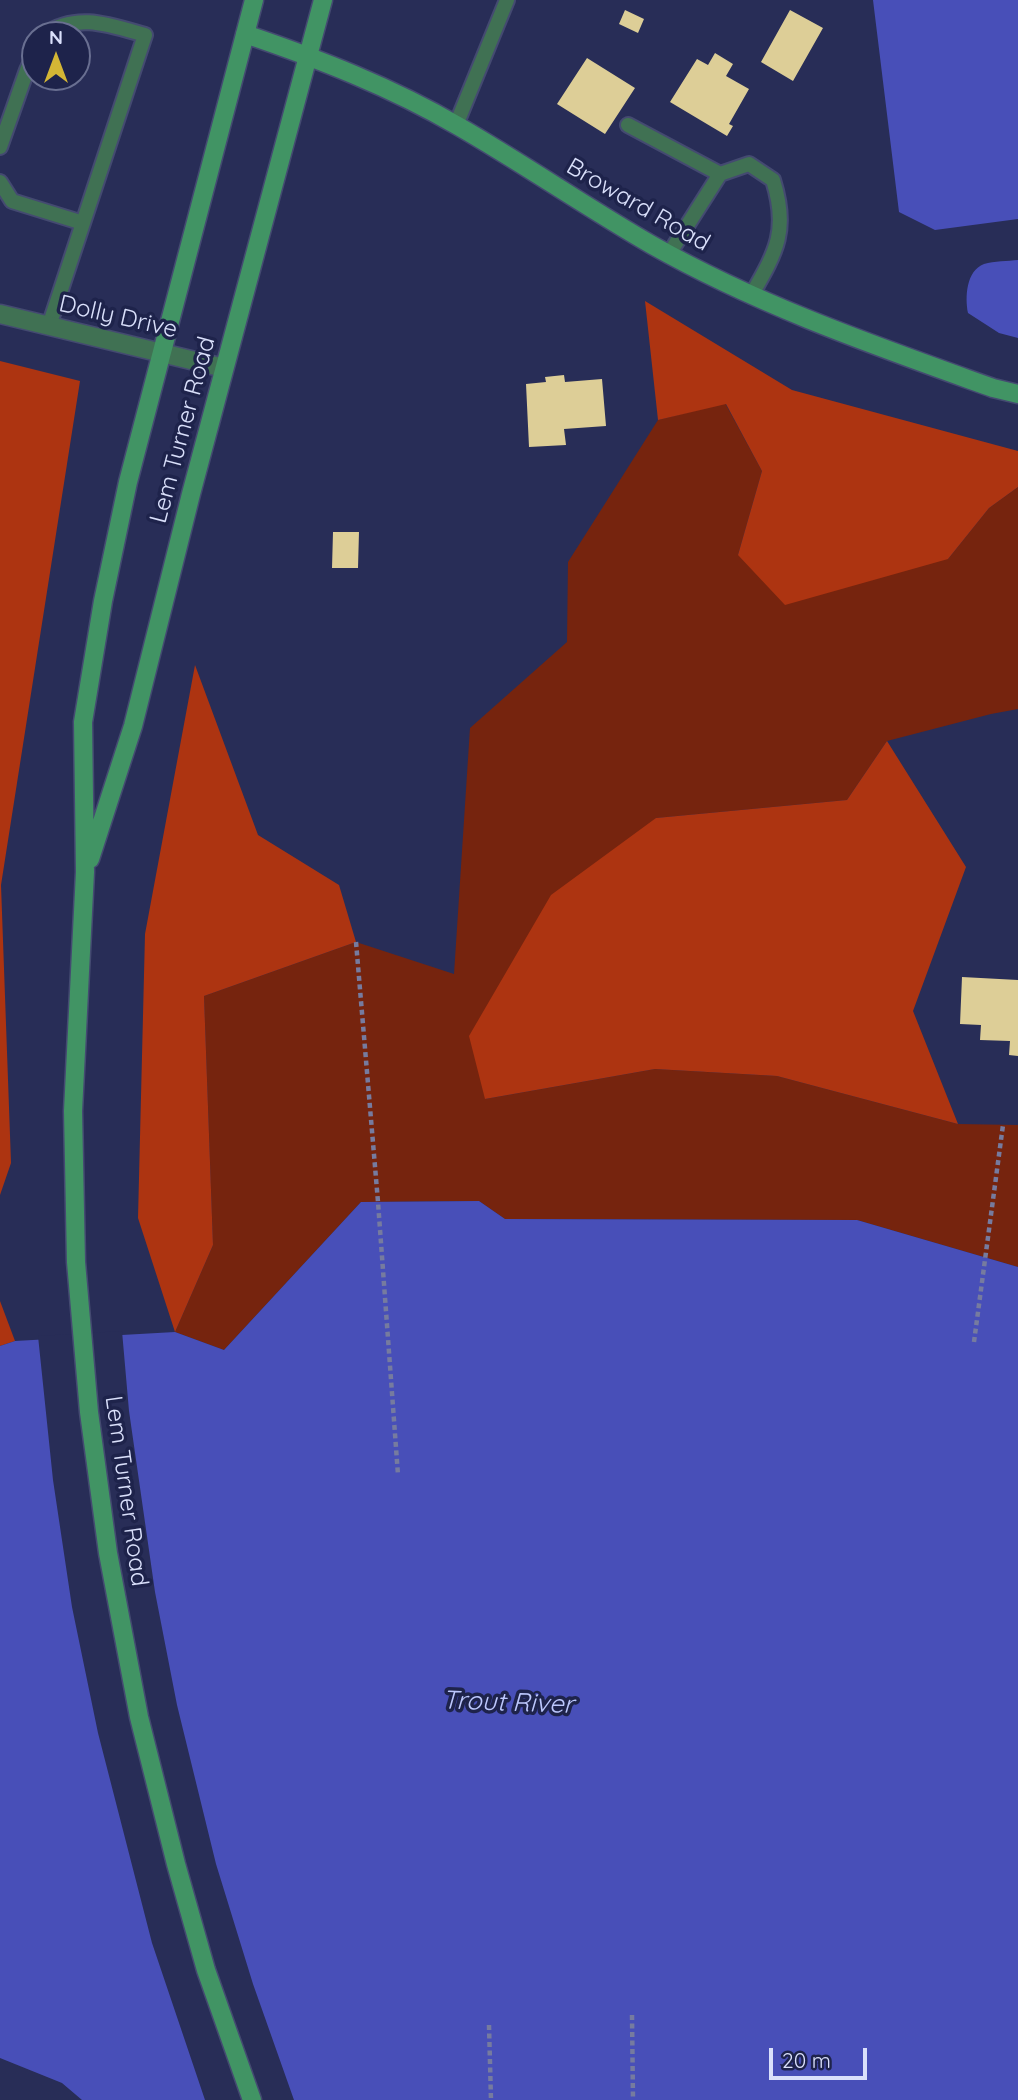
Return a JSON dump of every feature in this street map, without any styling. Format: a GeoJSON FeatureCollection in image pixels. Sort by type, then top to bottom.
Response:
{"type":"FeatureCollection","features":[{"type":"Feature","properties":{"kind":"main road","name":"Lem Turner Road"},"geometry":{"type":"LineString","coordinates":[[251,2100],[206,1970],[176,1864],[139,1717],[108,1553],[89,1412],[76,1262],[73,1111],[85,872],[83,722],[103,601],[128,482],[254,0]]}},
{"type":"Feature","properties":{"kind":"main road","name":"Lem Turner Road"},"geometry":{"type":"LineString","coordinates":[[85,872],[133,726],[224,368],[323,0]]}},
{"type":"Feature","properties":{"kind":"main road","name":"Broward Road"},"geometry":{"type":"LineString","coordinates":[[245,34],[352,73],[456,125],[669,254],[751,296],[829,329],[993,388],[1018,394]]}},
{"type":"Feature","properties":{"kind":"street","name":"Dolly Drive"},"geometry":{"type":"LineString","coordinates":[[0,314],[224,368]]}},
{"type":"Feature","properties":{"kind":"lane"},"geometry":{"type":"LineString","coordinates":[[456,125],[507,0]]}},
{"type":"Feature","properties":{"kind":"lane"},"geometry":{"type":"LineString","coordinates":[[49,326],[145,35],[103,23],[91,23]]}},
{"type":"Feature","properties":{"kind":"lane"},"geometry":{"type":"LineString","coordinates":[[0,147],[21,87]]}},
{"type":"Feature","properties":{"kind":"lane"},"geometry":{"type":"LineString","coordinates":[[628,125],[720,174]]}},
{"type":"Feature","properties":{"kind":"lane"},"geometry":{"type":"LineString","coordinates":[[669,254],[720,174],[749,164],[773,180],[782,221],[775,251],[751,296]]}},
{"type":"Feature","properties":{"kind":"lane"},"geometry":{"type":"LineString","coordinates":[[0,182],[12,201],[83,223]]}},
{"type":"Feature","properties":{"kind":"path"},"geometry":{"type":"LineString","coordinates":[[356,942],[398,1475]]}},
{"type":"Feature","properties":{"kind":"path"},"geometry":{"type":"LineString","coordinates":[[974,1342],[1003,1125]]}},
{"type":"Feature","properties":{"kind":"path"},"geometry":{"type":"LineString","coordinates":[[632,2015],[633,2100]]}},
{"type":"Feature","properties":{"kind":"path"},"geometry":{"type":"LineString","coordinates":[[489,2025],[491,2100]]}},
{"type":"Feature","properties":{"kind":"shaded area"},"geometry":{"type":"Polygon","coordinates":[[[645,301],[792,390],[1018,451],[1018,487],[989,508],[948,559],[785,605],[738,555],[762,471],[726,404],[658,420],[645,301]]]}},
{"type":"Feature","properties":{"kind":"shaded area"},"geometry":{"type":"Polygon","coordinates":[[[0,361],[80,381],[1,885],[11,1163],[0,1195],[0,361]]]}},
{"type":"Feature","properties":{"kind":"shaded area"},"geometry":{"type":"Polygon","coordinates":[[[725,403],[762,471],[738,555],[948,559],[989,508],[1018,487],[1018,709],[887,741],[847,800],[656,818],[485,1099],[655,1069],[777,1076],[958,1124],[1018,1125],[1018,1267],[857,1220],[505,1219],[479,1201],[361,1202],[224,1350],[175,1332],[213,1245],[204,996],[356,942],[454,974],[470,728],[567,642],[568,562],[658,420],[725,403]]]}},
{"type":"Feature","properties":{"kind":"shaded area"},"geometry":{"type":"Polygon","coordinates":[[[195,665],[258,835],[339,885],[356,942],[204,996],[213,1245],[175,1332],[138,1218],[145,934],[195,665]]]}},
{"type":"Feature","properties":{"kind":"shaded area"},"geometry":{"type":"Polygon","coordinates":[[[887,741],[966,867],[913,1011],[958,1124],[777,1076],[655,1069],[485,1099],[469,1036],[551,895],[656,818],[847,800],[887,741]]]}},
{"type":"Feature","properties":{"kind":"shaded area"},"geometry":{"type":"Polygon","coordinates":[[[0,1301],[15,1341],[0,1346],[0,1301]]]}},
{"type":"Feature","properties":{"kind":"water"},"geometry":{"type":"Polygon","coordinates":[[[873,0],[1018,0],[1018,219],[935,230],[899,212],[873,0]]]}},
{"type":"Feature","properties":{"kind":"water"},"geometry":{"type":"Polygon","coordinates":[[[1018,260],[1018,338],[999,333],[968,313],[967,300],[970,278],[978,267],[988,263],[1018,260]]]}},
{"type":"Feature","properties":{"kind":"water","name":"Trout River"},"geometry":{"type":"Polygon","coordinates":[[[479,1201],[505,1219],[857,1220],[1018,1267],[1018,2100],[82,2100],[62,2083],[0,2058],[0,1346],[15,1341],[175,1332],[224,1350],[361,1202],[479,1201]]]}},
{"type":"Feature","properties":{"kind":"pier"},"geometry":{"type":"Polygon","coordinates":[[[122,1331],[129,1411],[155,1592],[177,1705],[216,1864],[253,1984],[294,2100],[205,2100],[152,1943],[98,1733],[72,1607],[53,1480],[38,1336],[122,1331]]]}},
{"type":"Feature","properties":{"kind":"building"},"geometry":{"type":"Polygon","coordinates":[[[625,10],[644,19],[638,33],[619,24],[625,10]]]}},
{"type":"Feature","properties":{"kind":"building"},"geometry":{"type":"Polygon","coordinates":[[[790,10],[823,28],[793,81],[761,62],[790,10]]]}},
{"type":"Feature","properties":{"kind":"building"},"geometry":{"type":"Polygon","coordinates":[[[715,53],[733,64],[726,76],[749,89],[729,124],[733,126],[727,136],[670,102],[697,59],[708,65],[715,53]]]}},
{"type":"Feature","properties":{"kind":"building"},"geometry":{"type":"Polygon","coordinates":[[[587,58],[635,88],[605,134],[557,104],[587,58]]]}},
{"type":"Feature","properties":{"kind":"building"},"geometry":{"type":"Polygon","coordinates":[[[564,375],[565,382],[602,379],[606,426],[564,429],[566,445],[529,447],[526,384],[546,382],[545,377],[564,375]]]}},
{"type":"Feature","properties":{"kind":"building"},"geometry":{"type":"Polygon","coordinates":[[[333,532],[359,532],[358,568],[332,568],[333,532]]]}},
{"type":"Feature","properties":{"kind":"building"},"geometry":{"type":"Polygon","coordinates":[[[962,977],[1018,980],[1018,1056],[1009,1055],[1010,1041],[980,1040],[981,1025],[960,1024],[962,977]]]}}]}
